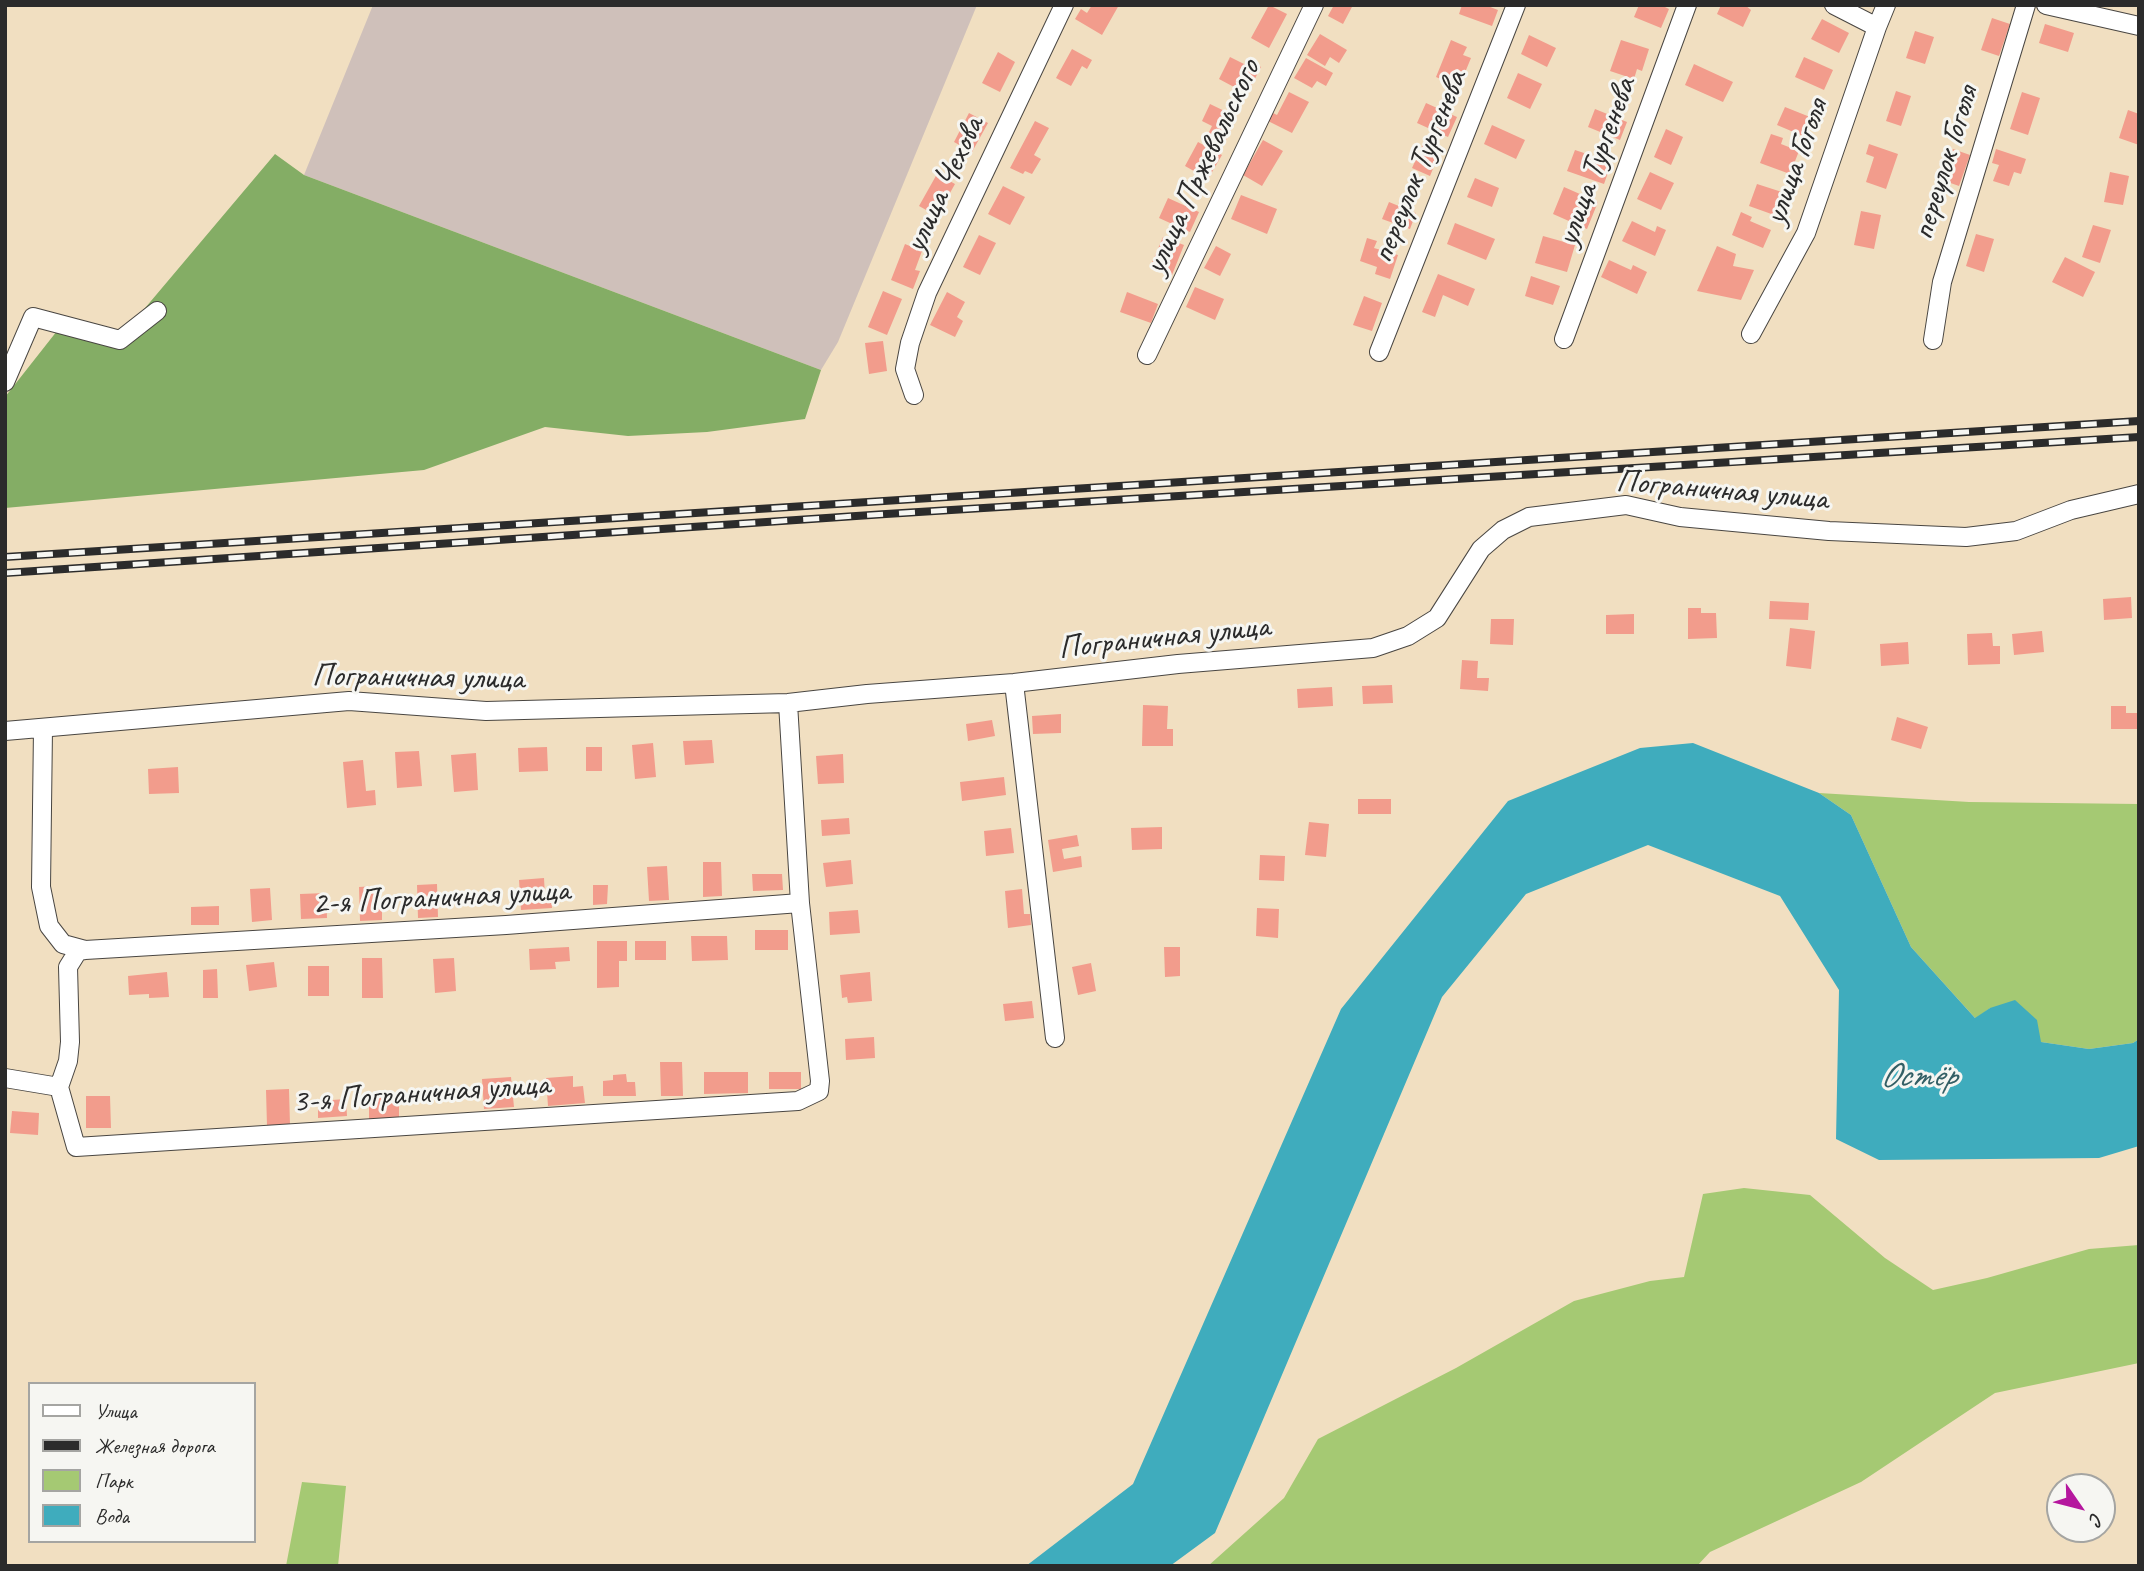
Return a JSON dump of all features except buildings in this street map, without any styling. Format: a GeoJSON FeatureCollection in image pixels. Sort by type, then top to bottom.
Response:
{"type":"FeatureCollection","features":[{"type":"Feature","properties":{"kind":"street","name":"улица Чехова"},"geometry":{"type":"LineString","coordinates":[[914,395],[905,369],[910,343],[927,293],[1064,5]]}},
{"type":"Feature","properties":{"kind":"street","name":"улица Пржевальского"},"geometry":{"type":"LineString","coordinates":[[1147,355],[1314,5]]}},
{"type":"Feature","properties":{"kind":"street","name":"переулок Тургенева"},"geometry":{"type":"LineString","coordinates":[[1379,352],[1516,5]]}},
{"type":"Feature","properties":{"kind":"street","name":"улица Тургенева"},"geometry":{"type":"LineString","coordinates":[[1564,339],[1687,5]]}},
{"type":"Feature","properties":{"kind":"street"},"geometry":{"type":"LineString","coordinates":[[1834,5],[1877,27]]}},
{"type":"Feature","properties":{"kind":"street","name":"улица Гоголя"},"geometry":{"type":"LineString","coordinates":[[1751,334],[1805,233],[1886,5]]}},
{"type":"Feature","properties":{"kind":"street","name":"переулок Гоголя"},"geometry":{"type":"LineString","coordinates":[[1933,340],[1945,271],[2026,5]]}},
{"type":"Feature","properties":{"kind":"street"},"geometry":{"type":"LineString","coordinates":[[2046,5],[2139,26]]}},
{"type":"Feature","properties":{"kind":"street"},"geometry":{"type":"LineString","coordinates":[[5,382],[33,317],[120,340],[158,310]]}},
{"type":"Feature","properties":{"kind":"street","name":"Пограничная улица"},"geometry":{"type":"LineString","coordinates":[[5,731],[349,701],[486,711],[788,703],[1014,683],[1165,665],[1373,648],[1408,636],[1437,618],[1481,549],[1503,530],[1529,517],[1626,505],[1680,517],[1841,532],[1966,537],[2016,531],[2071,510],[2139,494]]}},
{"type":"Feature","properties":{"kind":"street","name":"Пограничная улица"},"geometry":{"type":"LineString","coordinates":[[1014,683],[1055,1038]]}},
{"type":"Feature","properties":{"kind":"street"},"geometry":{"type":"LineString","coordinates":[[788,703],[800,903]]}},
{"type":"Feature","properties":{"kind":"street"},"geometry":{"type":"LineString","coordinates":[[43,729],[41,887],[49,926],[63,944],[85,950]]}},
{"type":"Feature","properties":{"kind":"street","name":"2-я Пограничная улица"},"geometry":{"type":"LineString","coordinates":[[85,950],[506,925],[800,903]]}},
{"type":"Feature","properties":{"kind":"street","name":"3-я Пограничная улица"},"geometry":{"type":"LineString","coordinates":[[59,1087],[76,1147],[799,1101],[819,1091],[820,1082],[800,903]]}},
{"type":"Feature","properties":{"kind":"street"},"geometry":{"type":"LineString","coordinates":[[5,1078],[59,1087],[68,1061],[70,1042],[68,967],[78,951],[85,950]]}},
{"type":"Feature","properties":{"kind":"shaded area"},"geometry":{"type":"Polygon","coordinates":[[[373,5],[977,5],[838,342],[821,370],[304,175],[373,5]]]}},
{"type":"Feature","properties":{"kind":"green space"},"geometry":{"type":"Polygon","coordinates":[[[275,154],[304,175],[821,370],[805,419],[707,432],[628,436],[545,427],[424,470],[5,508],[5,397],[68,317],[124,333],[275,154]]]}},
{"type":"Feature","properties":{"kind":"green space"},"geometry":{"type":"Polygon","coordinates":[[[1819,793],[1969,802],[2139,804],[2139,1039],[2133,1043],[2089,1049],[2041,1042],[1990,1008],[1976,1019],[1911,947],[1851,815],[1819,793]]]}},
{"type":"Feature","properties":{"kind":"green space"},"geometry":{"type":"Polygon","coordinates":[[[1744,1188],[1810,1195],[1885,1258],[1933,1290],[1987,1278],[2089,1249],[2139,1245],[2139,1363],[1995,1393],[1861,1482],[1710,1552],[1697,1566],[1208,1566],[1284,1498],[1318,1439],[1456,1368],[1574,1301],[1650,1281],[1684,1277],[1703,1194],[1744,1188]]]}},
{"type":"Feature","properties":{"kind":"green space"},"geometry":{"type":"Polygon","coordinates":[[[302,1482],[346,1486],[338,1566],[286,1566],[302,1482]]]}},
{"type":"Feature","properties":{"kind":"water","name":"Остёр"},"geometry":{"type":"Polygon","coordinates":[[[1693,743],[1819,793],[1851,815],[1911,947],[1975,1018],[1990,1008],[2015,1000],[2037,1020],[2041,1042],[2089,1049],[2133,1043],[2139,1039],[2139,1146],[2099,1158],[1879,1160],[1836,1139],[1839,990],[1780,896],[1648,845],[1526,894],[1442,997],[1215,1533],[1170,1566],[1026,1566],[1133,1484],[1341,1009],[1508,801],[1640,748],[1693,743]]]}},
{"type":"Feature","properties":{"kind":"railway"},"geometry":{"type":"LineString","coordinates":[[5,557],[2139,421]]}},
{"type":"Feature","properties":{"kind":"railway"},"geometry":{"type":"LineString","coordinates":[[5,573],[886,514],[2139,437]]}}]}
